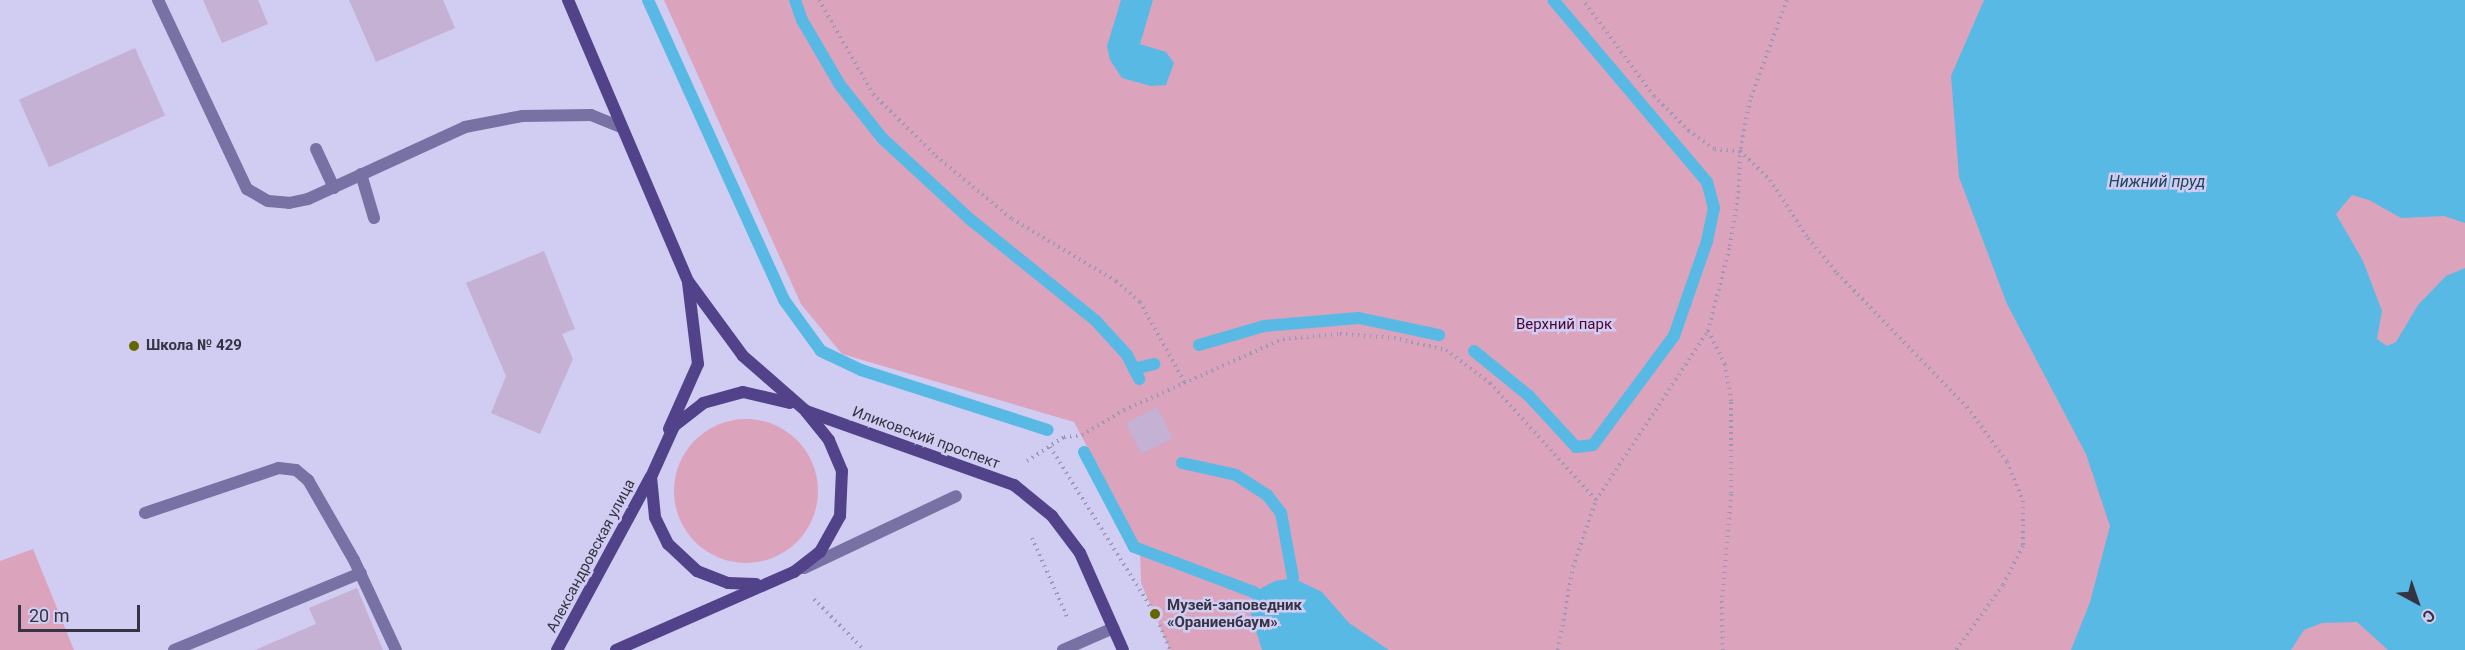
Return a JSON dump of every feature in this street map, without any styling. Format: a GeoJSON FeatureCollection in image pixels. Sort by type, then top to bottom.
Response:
{"type":"FeatureCollection","features":[{"type":"Feature","properties":{"kind":"main road","name":"Иликовский проспект"},"geometry":{"type":"LineString","coordinates":[[568,0],[688,280],[743,356],[793,404],[806,411],[1014,485],[1052,516],[1080,553],[1123,650]]}},
{"type":"Feature","properties":{"kind":"main road","name":"Иликовский проспект"},"geometry":{"type":"LineString","coordinates":[[652,471],[698,364],[688,280]]}},
{"type":"Feature","properties":{"kind":"main road"},"geometry":{"type":"LineString","coordinates":[[760,584],[728,583],[697,571],[668,544],[655,517],[652,471],[674,426],[703,403],[743,392],[793,404]]}},
{"type":"Feature","properties":{"kind":"main road"},"geometry":{"type":"LineString","coordinates":[[616,650],[760,584],[794,572],[820,552],[840,516],[844,491],[842,471],[829,440],[806,411]]}},
{"type":"Feature","properties":{"kind":"main road","name":"Александровская улица"},"geometry":{"type":"LineString","coordinates":[[557,650],[652,471]]}},
{"type":"Feature","properties":{"kind":"lane"},"geometry":{"type":"LineString","coordinates":[[158,0],[247,189],[268,201],[289,203],[334,188],[465,127],[522,116],[591,115],[621,127]]}},
{"type":"Feature","properties":{"kind":"lane"},"geometry":{"type":"LineString","coordinates":[[316,149],[334,188]]}},
{"type":"Feature","properties":{"kind":"lane"},"geometry":{"type":"LineString","coordinates":[[361,174],[374,218]]}},
{"type":"Feature","properties":{"kind":"lane"},"geometry":{"type":"LineString","coordinates":[[145,513],[279,468],[296,470],[308,480],[360,573],[396,650]]}},
{"type":"Feature","properties":{"kind":"lane"},"geometry":{"type":"LineString","coordinates":[[794,572],[956,496]]}},
{"type":"Feature","properties":{"kind":"lane"},"geometry":{"type":"LineString","coordinates":[[174,650],[360,573]]}},
{"type":"Feature","properties":{"kind":"lane"},"geometry":{"type":"LineString","coordinates":[[1063,650],[1113,628]]}},
{"type":"Feature","properties":{"kind":"path"},"geometry":{"type":"LineString","coordinates":[[819,0],[873,94],[936,156],[1012,219],[1116,280],[1140,302],[1185,383]]}},
{"type":"Feature","properties":{"kind":"path"},"geometry":{"type":"LineString","coordinates":[[1583,0],[1654,96],[1689,131],[1714,149],[1740,151],[1770,180],[1808,238],[1837,273],[1966,407],[2007,462],[2023,501],[2023,546],[2003,585],[1956,650]]}},
{"type":"Feature","properties":{"kind":"path"},"geometry":{"type":"LineString","coordinates":[[1558,650],[1573,567],[1596,500],[1708,331],[1730,246],[1739,187],[1740,151],[1750,100],[1787,0]]}},
{"type":"Feature","properties":{"kind":"path"},"geometry":{"type":"LineString","coordinates":[[1708,331],[1725,364],[1731,402],[1731,495],[1722,601],[1723,650]]}},
{"type":"Feature","properties":{"kind":"path"},"geometry":{"type":"LineString","coordinates":[[1014,485],[1025,462],[1065,437],[1082,435],[1124,410],[1283,339],[1340,334],[1394,338],[1446,350],[1490,383],[1596,500]]}},
{"type":"Feature","properties":{"kind":"path"},"geometry":{"type":"LineString","coordinates":[[1050,447],[1155,614],[1170,649]]}},
{"type":"Feature","properties":{"kind":"path"},"geometry":{"type":"LineString","coordinates":[[1025,530],[1031,536],[1079,643]]}},
{"type":"Feature","properties":{"kind":"path"},"geometry":{"type":"LineString","coordinates":[[814,599],[864,650]]}},
{"type":"Feature","properties":{"kind":"green space","name":"Верхний парк"},"geometry":{"type":"Polygon","coordinates":[[[664,0],[2465,0],[2465,650],[1170,650],[1141,583],[1140,547],[1074,422],[842,354],[801,304],[664,0]]]}},
{"type":"Feature","properties":{"kind":"green space"},"geometry":{"type":"Polygon","coordinates":[[[746,419],[773,425],[786,431],[797,440],[806,451],[812,464],[818,491],[812,518],[806,531],[797,542],[786,551],[773,557],[746,563],[719,557],[706,551],[695,542],[686,531],[680,518],[674,491],[680,464],[686,451],[695,440],[706,431],[719,425],[746,419]]]}},
{"type":"Feature","properties":{"kind":"green space"},"geometry":{"type":"Polygon","coordinates":[[[33,549],[74,650],[0,650],[0,561],[33,549]]]}},
{"type":"Feature","properties":{"kind":"water"},"geometry":{"type":"Polygon","coordinates":[[[1121,0],[1153,0],[1140,44],[1166,52],[1174,63],[1166,85],[1151,86],[1122,78],[1110,60],[1107,46],[1121,0]]]}},
{"type":"Feature","properties":{"kind":"water","name":"Нижний пруд"},"geometry":{"type":"Polygon","coordinates":[[[1984,0],[2465,0],[2465,223],[2444,216],[2401,218],[2369,200],[2352,195],[2336,214],[2363,261],[2382,311],[2377,339],[2387,346],[2396,342],[2418,305],[2446,276],[2465,268],[2465,650],[2388,650],[2357,622],[2322,623],[2304,630],[2291,650],[2071,650],[2090,602],[2110,526],[2086,454],[2007,304],[1959,177],[1951,76],[1984,0]]]}},
{"type":"Feature","properties":{"kind":"water"},"geometry":{"type":"Polygon","coordinates":[[[1293,578],[1322,592],[1349,623],[1389,650],[1262,650],[1249,608],[1254,592],[1275,581],[1293,578]]]}},
{"type":"Feature","properties":{"kind":"building"},"geometry":{"type":"Polygon","coordinates":[[[203,0],[258,0],[268,24],[222,43],[203,0]]]}},
{"type":"Feature","properties":{"kind":"building"},"geometry":{"type":"Polygon","coordinates":[[[349,0],[443,0],[455,28],[376,62],[349,0]]]}},
{"type":"Feature","properties":{"kind":"building"},"geometry":{"type":"Polygon","coordinates":[[[135,48],[165,116],[49,167],[19,100],[135,48]]]}},
{"type":"Feature","properties":{"kind":"building"},"geometry":{"type":"Polygon","coordinates":[[[544,251],[575,329],[562,334],[573,359],[540,434],[491,413],[506,376],[466,283],[544,251]]]}},
{"type":"Feature","properties":{"kind":"building"},"geometry":{"type":"Polygon","coordinates":[[[1157,407],[1173,438],[1142,454],[1126,423],[1157,407]]]}},
{"type":"Feature","properties":{"kind":"building"},"geometry":{"type":"Polygon","coordinates":[[[357,588],[383,650],[255,650],[316,624],[309,608],[357,588]]]}},
{"type":"Feature","properties":{"kind":"waterway"},"geometry":{"type":"LineString","coordinates":[[648,0],[784,300],[821,351],[861,370],[1048,430]]}},
{"type":"Feature","properties":{"kind":"waterway"},"geometry":{"type":"LineString","coordinates":[[795,0],[802,20],[840,85],[882,138],[971,220],[1096,321],[1127,355],[1139,379]]}},
{"type":"Feature","properties":{"kind":"waterway"},"geometry":{"type":"LineString","coordinates":[[1474,351],[1529,396],[1576,447],[1593,445],[1674,336],[1707,241],[1714,208],[1707,182],[1553,0]]}},
{"type":"Feature","properties":{"kind":"waterway"},"geometry":{"type":"LineString","coordinates":[[1199,345],[1264,326],[1359,318],[1439,335]]}},
{"type":"Feature","properties":{"kind":"waterway"},"geometry":{"type":"LineString","coordinates":[[1134,369],[1154,364]]}},
{"type":"Feature","properties":{"kind":"waterway"},"geometry":{"type":"LineString","coordinates":[[1084,452],[1134,547],[1254,592],[1264,604]]}},
{"type":"Feature","properties":{"kind":"waterway"},"geometry":{"type":"LineString","coordinates":[[1182,463],[1236,475],[1267,495],[1281,513],[1293,578]]}},
{"type":"Feature","properties":{"kind":"place","name":"Школа № 429"},"geometry":{"type":"Point","coordinates":[134,346]}},
{"type":"Feature","properties":{"kind":"place","name":"Музей-заповедник «Ораниенбаум»"},"geometry":{"type":"Point","coordinates":[1155,614]}}]}
